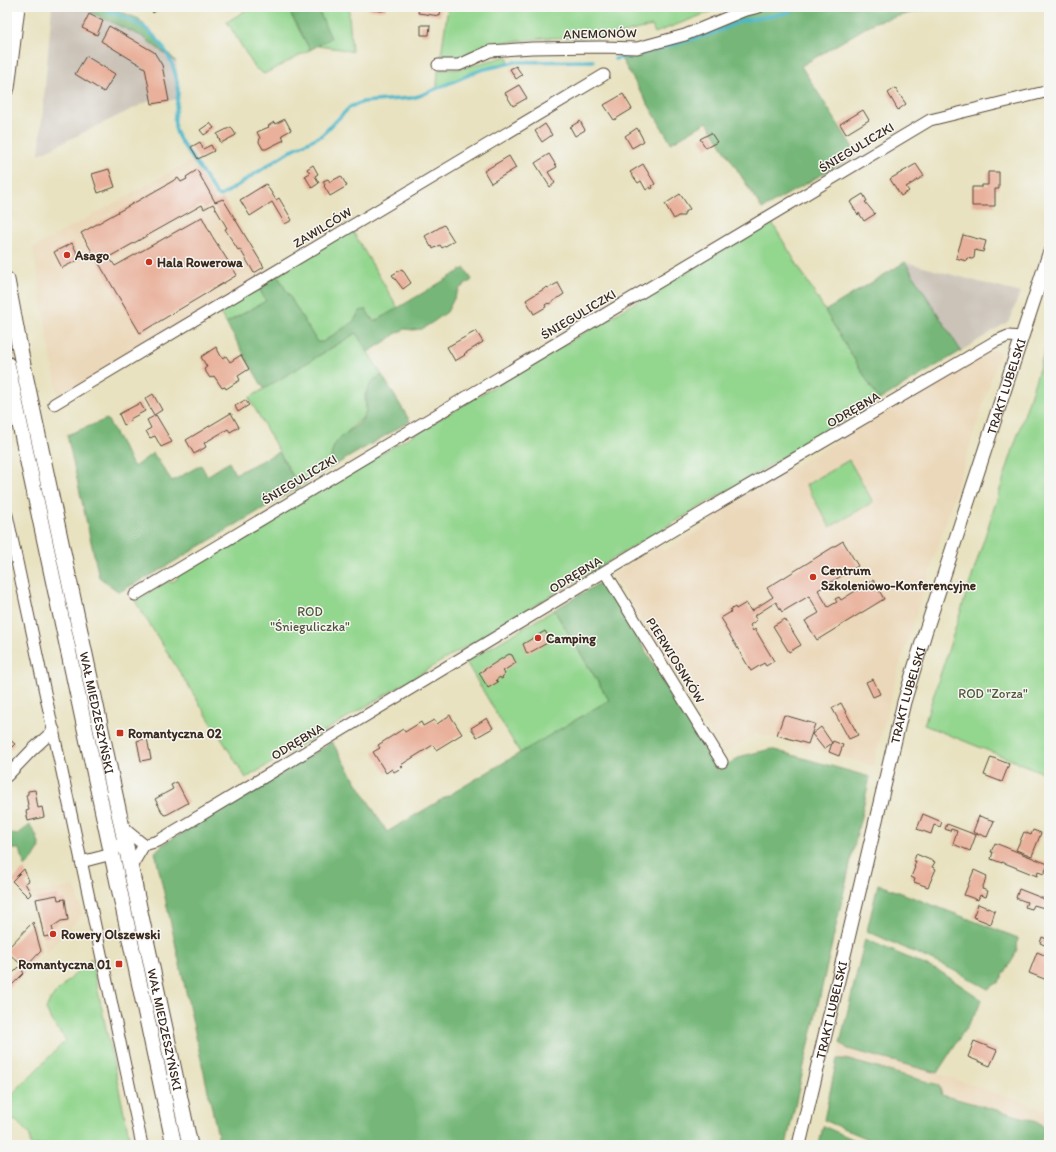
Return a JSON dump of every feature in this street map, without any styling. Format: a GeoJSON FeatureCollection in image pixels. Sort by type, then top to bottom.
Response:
{"type":"FeatureCollection","features":[{"type":"Feature","properties":{"kind":"main road"},"geometry":{"type":"LineString","coordinates":[[7,88],[17,7]]}},
{"type":"Feature","properties":{"kind":"main road","name":"WAŁ MIEDZESZYŃSKI"},"geometry":{"type":"LineString","coordinates":[[7,280],[23,365],[190,1145]]}},
{"type":"Feature","properties":{"kind":"main road","name":"WAŁ MIEDZESZYŃSKI"},"geometry":{"type":"LineString","coordinates":[[7,364],[174,1145]]}},
{"type":"Feature","properties":{"kind":"street","name":"ANEMONÓW"},"geometry":{"type":"LineString","coordinates":[[438,65],[459,65],[490,51],[532,48],[637,48],[684,35],[743,11],[759,7]]}},
{"type":"Feature","properties":{"kind":"street","name":"ZAWILCÓW"},"geometry":{"type":"LineString","coordinates":[[54,404],[604,75]]}},
{"type":"Feature","properties":{"kind":"street","name":"ŚNIEGULICZKI"},"geometry":{"type":"LineString","coordinates":[[135,594],[930,120],[1049,91]]}},
{"type":"Feature","properties":{"kind":"street","name":"TRAKT LUBELSKI"},"geometry":{"type":"LineString","coordinates":[[798,1145],[904,702],[925,633],[1049,254]]}},
{"type":"Feature","properties":{"kind":"street","name":"ODRĘBNA"},"geometry":{"type":"LineString","coordinates":[[144,845],[164,837],[700,514],[994,342],[1008,336],[1022,337]]}},
{"type":"Feature","properties":{"kind":"street"},"geometry":{"type":"LineString","coordinates":[[7,515],[142,1145]]}},
{"type":"Feature","properties":{"kind":"street","name":"PIERWIOSNKÓW"},"geometry":{"type":"LineString","coordinates":[[605,572],[722,762]]}},
{"type":"Feature","properties":{"kind":"street"},"geometry":{"type":"LineString","coordinates":[[7,776],[54,730]]}},
{"type":"Feature","properties":{"kind":"street"},"geometry":{"type":"LineString","coordinates":[[81,862],[112,854],[123,833],[131,836],[144,845],[131,867]]}},
{"type":"Feature","properties":{"kind":"shaded area"},"geometry":{"type":"Polygon","coordinates":[[[52,7],[80,7],[143,37],[176,62],[180,93],[178,99],[152,104],[151,100],[39,154],[52,7]]]}},
{"type":"Feature","properties":{"kind":"shaded area"},"geometry":{"type":"Polygon","coordinates":[[[192,160],[218,200],[223,199],[267,273],[60,397],[57,393],[33,248],[192,160]]]}},
{"type":"Feature","properties":{"kind":"shaded area"},"geometry":{"type":"Polygon","coordinates":[[[905,262],[1020,293],[1009,321],[961,351],[905,262]]]}},
{"type":"Feature","properties":{"kind":"shaded area"},"geometry":{"type":"Polygon","coordinates":[[[992,349],[1000,352],[900,664],[873,766],[756,733],[723,754],[613,574],[657,547],[664,551],[710,523],[712,515],[992,349]]]}},
{"type":"Feature","properties":{"kind":"shaded area","name":"Rowery Olszewski"},"geometry":{"type":"Polygon","coordinates":[[[75,886],[82,915],[46,953],[32,894],[75,886]]]}},
{"type":"Feature","properties":{"kind":"shaded area"},"geometry":{"type":"Polygon","coordinates":[[[840,1043],[848,1049],[937,1073],[1049,1111],[1049,1145],[1039,1145],[1046,1129],[942,1095],[938,1085],[845,1059],[837,1059],[840,1043]]]}},
{"type":"Feature","properties":{"kind":"green space"},"geometry":{"type":"Polygon","coordinates":[[[80,7],[110,7],[139,19],[176,62],[143,37],[80,7]]]}},
{"type":"Feature","properties":{"kind":"green space"},"geometry":{"type":"Polygon","coordinates":[[[251,7],[287,7],[310,50],[264,74],[255,68],[227,22],[251,7]]]}},
{"type":"Feature","properties":{"kind":"green space"},"geometry":{"type":"Polygon","coordinates":[[[287,7],[317,7],[331,38],[310,50],[287,7]]]}},
{"type":"Feature","properties":{"kind":"green space"},"geometry":{"type":"Polygon","coordinates":[[[317,7],[350,7],[349,15],[352,52],[318,46],[330,38],[317,7]]]}},
{"type":"Feature","properties":{"kind":"green space"},"geometry":{"type":"Polygon","coordinates":[[[448,7],[723,7],[655,33],[652,26],[608,37],[545,38],[492,44],[451,60],[440,62],[448,7]]]}},
{"type":"Feature","properties":{"kind":"green space"},"geometry":{"type":"Polygon","coordinates":[[[777,7],[903,7],[907,14],[875,22],[801,66],[857,154],[762,209],[707,122],[671,143],[619,55],[640,53],[744,14],[777,7]]]}},
{"type":"Feature","properties":{"kind":"green space"},"geometry":{"type":"Polygon","coordinates":[[[903,7],[939,7],[907,14],[903,7]]]}},
{"type":"Feature","properties":{"kind":"green space"},"geometry":{"type":"Polygon","coordinates":[[[507,56],[509,62],[473,72],[437,88],[438,70],[459,69],[507,56]]]}},
{"type":"Feature","properties":{"kind":"green space","name":"ROD \"Śnieguliczka\""},"geometry":{"type":"Polygon","coordinates":[[[771,221],[879,400],[246,778],[135,601],[168,581],[171,583],[177,579],[178,575],[735,243],[737,244],[743,241],[743,238],[771,221]]]}},
{"type":"Feature","properties":{"kind":"green space"},"geometry":{"type":"Polygon","coordinates":[[[352,230],[398,308],[374,322],[366,310],[360,311],[353,322],[323,342],[317,343],[277,275],[352,230]]]}},
{"type":"Feature","properties":{"kind":"green space"},"geometry":{"type":"Polygon","coordinates":[[[905,262],[961,351],[879,400],[825,311],[905,262]]]}},
{"type":"Feature","properties":{"kind":"green space"},"geometry":{"type":"Polygon","coordinates":[[[465,268],[472,280],[459,289],[447,312],[422,329],[405,329],[368,352],[356,333],[264,389],[226,323],[266,301],[258,286],[277,275],[317,342],[323,342],[353,322],[360,311],[366,310],[374,322],[465,268]]]}},
{"type":"Feature","properties":{"kind":"green space"},"geometry":{"type":"Polygon","coordinates":[[[258,286],[266,301],[226,323],[218,310],[258,286]]]}},
{"type":"Feature","properties":{"kind":"green space"},"geometry":{"type":"Polygon","coordinates":[[[356,333],[382,375],[372,381],[365,395],[366,411],[362,418],[346,433],[331,457],[332,467],[299,487],[249,398],[356,333]]]}},
{"type":"Feature","properties":{"kind":"green space","name":"ROD \"Zorza\""},"geometry":{"type":"Polygon","coordinates":[[[1049,338],[1049,775],[924,725],[1049,338]]]}},
{"type":"Feature","properties":{"kind":"green space"},"geometry":{"type":"Polygon","coordinates":[[[382,375],[410,421],[332,467],[331,456],[334,447],[338,440],[362,420],[366,412],[366,395],[368,388],[382,375]]]}},
{"type":"Feature","properties":{"kind":"green space"},"geometry":{"type":"Polygon","coordinates":[[[107,419],[134,467],[153,453],[172,481],[201,465],[207,476],[229,462],[235,474],[279,452],[299,487],[155,573],[119,592],[99,577],[67,435],[107,419]]]}},
{"type":"Feature","properties":{"kind":"green space"},"geometry":{"type":"Polygon","coordinates":[[[849,460],[873,502],[830,527],[806,485],[849,460]]]}},
{"type":"Feature","properties":{"kind":"green space"},"geometry":{"type":"Polygon","coordinates":[[[603,581],[718,770],[742,756],[771,749],[870,777],[786,1145],[220,1145],[155,852],[162,845],[332,742],[387,832],[609,700],[554,610],[603,581]]]}},
{"type":"Feature","properties":{"kind":"green space"},"geometry":{"type":"Polygon","coordinates":[[[554,610],[609,700],[520,753],[466,662],[554,610]]]}},
{"type":"Feature","properties":{"kind":"green space"},"geometry":{"type":"Polygon","coordinates":[[[30,825],[36,835],[40,847],[33,859],[25,867],[20,849],[7,849],[7,833],[17,835],[30,825]]]}},
{"type":"Feature","properties":{"kind":"green space"},"geometry":{"type":"Polygon","coordinates":[[[878,884],[1018,938],[1017,949],[1013,959],[999,982],[988,989],[951,969],[867,931],[878,884]]]}},
{"type":"Feature","properties":{"kind":"green space"},"geometry":{"type":"Polygon","coordinates":[[[865,939],[941,972],[981,999],[978,1009],[937,1073],[848,1049],[840,1043],[865,939]]]}},
{"type":"Feature","properties":{"kind":"green space"},"geometry":{"type":"Polygon","coordinates":[[[91,958],[131,1145],[30,1145],[30,1135],[16,1121],[7,1119],[7,1096],[9,1097],[66,1040],[52,1022],[46,1010],[50,999],[91,958]]]}},
{"type":"Feature","properties":{"kind":"green space"},"geometry":{"type":"Polygon","coordinates":[[[837,1059],[845,1059],[939,1085],[942,1095],[1037,1121],[1046,1129],[1039,1145],[882,1145],[824,1120],[837,1059]]]}},
{"type":"Feature","properties":{"kind":"green space"},"geometry":{"type":"Polygon","coordinates":[[[823,1126],[866,1145],[819,1145],[823,1126]]]}},
{"type":"Feature","properties":{"kind":"building"},"geometry":{"type":"Polygon","coordinates":[[[149,7],[162,7],[153,13],[149,7]]]}},
{"type":"Feature","properties":{"kind":"building"},"geometry":{"type":"Polygon","coordinates":[[[368,7],[386,7],[386,10],[381,11],[367,9],[368,7]]]}},
{"type":"Feature","properties":{"kind":"building"},"geometry":{"type":"Polygon","coordinates":[[[419,7],[441,7],[440,16],[418,13],[419,7]]]}},
{"type":"Feature","properties":{"kind":"building"},"geometry":{"type":"Polygon","coordinates":[[[89,14],[103,21],[97,35],[82,28],[89,14]]]}},
{"type":"Feature","properties":{"kind":"building"},"geometry":{"type":"Polygon","coordinates":[[[421,25],[430,25],[429,35],[421,35],[421,25]]]}},
{"type":"Feature","properties":{"kind":"building"},"geometry":{"type":"Polygon","coordinates":[[[109,26],[154,52],[162,65],[169,101],[152,104],[145,68],[101,41],[109,26]]]}},
{"type":"Feature","properties":{"kind":"building"},"geometry":{"type":"Polygon","coordinates":[[[86,56],[115,74],[104,92],[75,74],[86,56]]]}},
{"type":"Feature","properties":{"kind":"building"},"geometry":{"type":"Polygon","coordinates":[[[516,66],[522,75],[516,79],[510,69],[516,66]]]}},
{"type":"Feature","properties":{"kind":"building"},"geometry":{"type":"Polygon","coordinates":[[[519,85],[527,98],[513,106],[505,93],[519,85]]]}},
{"type":"Feature","properties":{"kind":"building"},"geometry":{"type":"Polygon","coordinates":[[[895,88],[906,104],[898,110],[888,93],[895,88]]]}},
{"type":"Feature","properties":{"kind":"building"},"geometry":{"type":"Polygon","coordinates":[[[623,94],[632,109],[614,120],[604,105],[623,94]]]}},
{"type":"Feature","properties":{"kind":"building"},"geometry":{"type":"Polygon","coordinates":[[[863,110],[869,120],[846,134],[840,124],[863,110]]]}},
{"type":"Feature","properties":{"kind":"building"},"geometry":{"type":"Polygon","coordinates":[[[285,119],[291,130],[282,135],[284,140],[263,149],[259,142],[260,138],[257,132],[269,127],[268,126],[274,122],[275,124],[285,119]]]}},
{"type":"Feature","properties":{"kind":"building"},"geometry":{"type":"Polygon","coordinates":[[[580,121],[585,130],[575,136],[570,127],[580,121]]]}},
{"type":"Feature","properties":{"kind":"building"},"geometry":{"type":"Polygon","coordinates":[[[210,123],[214,128],[204,135],[200,130],[210,123]]]}},
{"type":"Feature","properties":{"kind":"building"},"geometry":{"type":"Polygon","coordinates":[[[545,124],[552,135],[542,142],[535,131],[545,124]]]}},
{"type":"Feature","properties":{"kind":"building"},"geometry":{"type":"Polygon","coordinates":[[[231,127],[236,135],[221,143],[217,134],[231,127]]]}},
{"type":"Feature","properties":{"kind":"building"},"geometry":{"type":"Polygon","coordinates":[[[637,128],[644,141],[632,148],[625,136],[637,128]]]}},
{"type":"Feature","properties":{"kind":"building"},"geometry":{"type":"Polygon","coordinates":[[[711,133],[717,142],[706,148],[700,139],[711,133]]]}},
{"type":"Feature","properties":{"kind":"building"},"geometry":{"type":"Polygon","coordinates":[[[200,142],[203,149],[211,145],[214,151],[198,159],[191,147],[200,142]]]}},
{"type":"Feature","properties":{"kind":"building"},"geometry":{"type":"Polygon","coordinates":[[[549,154],[557,167],[548,172],[555,183],[550,187],[535,163],[549,154]]]}},
{"type":"Feature","properties":{"kind":"building"},"geometry":{"type":"Polygon","coordinates":[[[509,156],[516,168],[491,183],[484,171],[509,156]]]}},
{"type":"Feature","properties":{"kind":"building"},"geometry":{"type":"Polygon","coordinates":[[[643,164],[655,184],[651,189],[650,187],[646,190],[641,181],[638,183],[630,172],[643,164]]]}},
{"type":"Feature","properties":{"kind":"building"},"geometry":{"type":"Polygon","coordinates":[[[916,164],[924,176],[906,187],[909,191],[901,196],[890,179],[916,164]]]}},
{"type":"Feature","properties":{"kind":"building"},"geometry":{"type":"Polygon","coordinates":[[[313,165],[318,174],[315,176],[319,183],[312,188],[305,176],[310,173],[307,169],[313,165]]]}},
{"type":"Feature","properties":{"kind":"building"},"geometry":{"type":"Polygon","coordinates":[[[109,169],[115,187],[98,193],[92,174],[109,169]]]}},
{"type":"Feature","properties":{"kind":"building"},"geometry":{"type":"Polygon","coordinates":[[[197,170],[215,202],[223,199],[264,267],[254,273],[240,249],[238,250],[225,229],[227,228],[213,204],[204,209],[202,205],[109,257],[115,266],[202,217],[212,236],[237,275],[140,333],[81,233],[178,178],[181,182],[187,179],[186,177],[197,170]]]}},
{"type":"Feature","properties":{"kind":"building"},"geometry":{"type":"Polygon","coordinates":[[[988,172],[999,172],[999,189],[995,189],[995,206],[972,206],[972,187],[982,187],[982,185],[988,185],[988,172]]]}},
{"type":"Feature","properties":{"kind":"building"},"geometry":{"type":"Polygon","coordinates":[[[341,176],[347,186],[330,196],[324,186],[323,181],[328,179],[330,182],[341,176]]]}},
{"type":"Feature","properties":{"kind":"building"},"geometry":{"type":"Polygon","coordinates":[[[266,184],[276,200],[279,198],[292,220],[285,224],[272,202],[250,216],[240,200],[266,184]]]}},
{"type":"Feature","properties":{"kind":"building"},"geometry":{"type":"Polygon","coordinates":[[[680,194],[690,209],[684,213],[684,216],[678,216],[674,219],[665,204],[680,194]]]}},
{"type":"Feature","properties":{"kind":"building"},"geometry":{"type":"Polygon","coordinates":[[[863,194],[867,201],[865,202],[875,214],[864,221],[859,213],[858,215],[850,202],[863,194]]]}},
{"type":"Feature","properties":{"kind":"building"},"geometry":{"type":"Polygon","coordinates":[[[444,225],[454,241],[442,248],[440,245],[433,249],[425,236],[444,225]]]}},
{"type":"Feature","properties":{"kind":"building"},"geometry":{"type":"Polygon","coordinates":[[[963,235],[986,241],[983,252],[975,250],[974,258],[967,258],[966,261],[956,258],[963,235]]]}},
{"type":"Feature","properties":{"kind":"building","name":"Asago"},"geometry":{"type":"Polygon","coordinates":[[[72,243],[80,259],[62,268],[54,252],[72,243]]]}},
{"type":"Feature","properties":{"kind":"building"},"geometry":{"type":"Polygon","coordinates":[[[402,269],[411,283],[403,289],[392,275],[402,269]]]}},
{"type":"Feature","properties":{"kind":"building"},"geometry":{"type":"Polygon","coordinates":[[[558,283],[564,294],[545,305],[546,307],[534,314],[526,300],[547,287],[548,288],[558,283]]]}},
{"type":"Feature","properties":{"kind":"building"},"geometry":{"type":"Polygon","coordinates":[[[476,331],[483,342],[455,361],[447,347],[476,331]]]}},
{"type":"Feature","properties":{"kind":"building"},"geometry":{"type":"Polygon","coordinates":[[[216,347],[222,358],[226,356],[230,362],[241,355],[249,369],[238,376],[240,380],[226,389],[225,387],[222,388],[214,376],[210,378],[204,369],[207,367],[201,357],[216,347]]]}},
{"type":"Feature","properties":{"kind":"building"},"geometry":{"type":"Polygon","coordinates":[[[153,394],[162,410],[154,415],[145,399],[153,394]]]}},
{"type":"Feature","properties":{"kind":"building"},"geometry":{"type":"Polygon","coordinates":[[[245,400],[249,405],[238,412],[235,406],[245,400]]]}},
{"type":"Feature","properties":{"kind":"building"},"geometry":{"type":"Polygon","coordinates":[[[140,403],[145,411],[130,419],[131,421],[124,425],[119,414],[140,403]]]}},
{"type":"Feature","properties":{"kind":"building"},"geometry":{"type":"Polygon","coordinates":[[[231,413],[239,427],[230,432],[228,429],[204,443],[206,447],[194,454],[186,440],[231,413]]]}},
{"type":"Feature","properties":{"kind":"building"},"geometry":{"type":"Polygon","coordinates":[[[156,415],[172,442],[161,447],[155,436],[150,438],[146,431],[151,428],[147,420],[156,415]]]}},
{"type":"Feature","properties":{"kind":"building"},"geometry":{"type":"Polygon","coordinates":[[[843,541],[858,566],[818,590],[828,607],[837,602],[835,599],[839,597],[841,600],[873,580],[884,599],[817,640],[805,621],[819,613],[809,596],[782,612],[776,602],[754,616],[757,620],[750,625],[753,631],[755,629],[774,661],[766,666],[764,663],[751,671],[721,618],[731,612],[730,610],[735,607],[736,609],[746,603],[751,611],[773,597],[767,588],[843,541]]]}},
{"type":"Feature","properties":{"kind":"building"},"geometry":{"type":"Polygon","coordinates":[[[785,619],[801,645],[789,652],[773,626],[785,619]]]}},
{"type":"Feature","properties":{"kind":"building"},"geometry":{"type":"Polygon","coordinates":[[[545,631],[551,641],[527,654],[523,644],[545,631]]]}},
{"type":"Feature","properties":{"kind":"building"},"geometry":{"type":"Polygon","coordinates":[[[509,654],[512,655],[516,663],[503,671],[505,674],[502,677],[503,678],[501,679],[500,677],[496,680],[498,682],[488,688],[479,673],[509,654]]]}},
{"type":"Feature","properties":{"kind":"building"},"geometry":{"type":"Polygon","coordinates":[[[873,679],[880,694],[873,697],[866,682],[873,679]]]}},
{"type":"Feature","properties":{"kind":"building"},"geometry":{"type":"Polygon","coordinates":[[[841,703],[858,735],[849,739],[832,708],[841,703]]]}},
{"type":"Feature","properties":{"kind":"building"},"geometry":{"type":"Polygon","coordinates":[[[450,715],[462,734],[436,750],[433,745],[401,765],[403,767],[394,772],[392,769],[386,773],[373,752],[380,748],[378,745],[403,729],[405,732],[421,722],[423,726],[434,720],[437,724],[450,715]]]}},
{"type":"Feature","properties":{"kind":"building"},"geometry":{"type":"Polygon","coordinates":[[[784,715],[815,724],[808,744],[777,735],[784,715]]]}},
{"type":"Feature","properties":{"kind":"building"},"geometry":{"type":"Polygon","coordinates":[[[487,718],[493,728],[477,737],[471,728],[487,718]]]}},
{"type":"Feature","properties":{"kind":"building"},"geometry":{"type":"Polygon","coordinates":[[[821,727],[832,743],[824,749],[812,734],[821,727]]]}},
{"type":"Feature","properties":{"kind":"building"},"geometry":{"type":"Polygon","coordinates":[[[7,737],[15,744],[7,752],[7,737]]]}},
{"type":"Feature","properties":{"kind":"building"},"geometry":{"type":"Polygon","coordinates":[[[147,738],[151,759],[141,761],[137,741],[147,738]]]}},
{"type":"Feature","properties":{"kind":"building"},"geometry":{"type":"Polygon","coordinates":[[[833,741],[843,745],[839,756],[829,752],[833,741]]]}},
{"type":"Feature","properties":{"kind":"building"},"geometry":{"type":"Polygon","coordinates":[[[991,757],[1009,764],[1002,782],[984,775],[991,757]]]}},
{"type":"Feature","properties":{"kind":"building"},"geometry":{"type":"Polygon","coordinates":[[[177,782],[188,803],[165,815],[155,799],[173,789],[171,785],[177,782]]]}},
{"type":"Feature","properties":{"kind":"building"},"geometry":{"type":"Polygon","coordinates":[[[35,790],[38,808],[42,807],[44,817],[28,821],[26,811],[29,810],[26,795],[28,794],[28,791],[35,790]]]}},
{"type":"Feature","properties":{"kind":"building"},"geometry":{"type":"Polygon","coordinates":[[[923,814],[942,822],[940,827],[934,825],[931,834],[917,829],[923,814]]]}},
{"type":"Feature","properties":{"kind":"building"},"geometry":{"type":"Polygon","coordinates":[[[979,816],[994,821],[987,837],[973,832],[979,816]]]}},
{"type":"Feature","properties":{"kind":"building"},"geometry":{"type":"Polygon","coordinates":[[[947,824],[976,835],[970,851],[953,844],[957,831],[945,829],[947,824]]]}},
{"type":"Feature","properties":{"kind":"building"},"geometry":{"type":"Polygon","coordinates":[[[1033,830],[1041,833],[1032,856],[1016,850],[1024,832],[1031,835],[1033,830]]]}},
{"type":"Feature","properties":{"kind":"building"},"geometry":{"type":"Polygon","coordinates":[[[995,843],[1048,864],[1044,874],[1038,872],[1037,876],[991,859],[993,852],[991,852],[995,843]]]}},
{"type":"Feature","properties":{"kind":"building"},"geometry":{"type":"Polygon","coordinates":[[[916,854],[935,862],[932,867],[936,869],[928,887],[914,882],[915,879],[911,877],[915,867],[916,861],[914,861],[916,854]]]}},
{"type":"Feature","properties":{"kind":"building"},"geometry":{"type":"Polygon","coordinates":[[[24,869],[29,881],[25,883],[31,894],[28,897],[12,881],[24,869]]]}},
{"type":"Feature","properties":{"kind":"building"},"geometry":{"type":"Polygon","coordinates":[[[974,870],[987,876],[982,889],[988,891],[986,897],[980,895],[978,900],[964,895],[974,870]]]}},
{"type":"Feature","properties":{"kind":"building"},"geometry":{"type":"Polygon","coordinates":[[[1019,889],[1047,900],[1044,908],[1034,905],[1032,909],[1025,907],[1027,902],[1016,898],[1019,889]]]}},
{"type":"Feature","properties":{"kind":"building"},"geometry":{"type":"Polygon","coordinates":[[[57,895],[58,900],[65,899],[68,920],[61,921],[52,927],[54,935],[44,937],[36,899],[57,895]]]}},
{"type":"Feature","properties":{"kind":"building"},"geometry":{"type":"Polygon","coordinates":[[[978,904],[995,911],[991,924],[973,917],[978,904]]]}},
{"type":"Feature","properties":{"kind":"building"},"geometry":{"type":"Polygon","coordinates":[[[33,922],[41,951],[25,968],[7,952],[7,949],[33,922]]]}},
{"type":"Feature","properties":{"kind":"building"},"geometry":{"type":"Polygon","coordinates":[[[1042,937],[1049,940],[1049,947],[1040,943],[1042,937]]]}},
{"type":"Feature","properties":{"kind":"building"},"geometry":{"type":"Polygon","coordinates":[[[1037,952],[1049,957],[1049,974],[1047,980],[1029,973],[1037,952]]]}},
{"type":"Feature","properties":{"kind":"building"},"geometry":{"type":"Polygon","coordinates":[[[19,967],[24,973],[7,990],[7,979],[19,967]]]}},
{"type":"Feature","properties":{"kind":"building"},"geometry":{"type":"Polygon","coordinates":[[[974,1041],[997,1050],[990,1066],[968,1057],[974,1041]]]}},
{"type":"Feature","properties":{"kind":"waterway"},"geometry":{"type":"LineString","coordinates":[[98,7],[140,24],[152,34],[164,48],[172,65],[177,82],[178,97],[175,113],[175,129],[183,144],[217,195],[221,196],[290,151],[322,135],[350,107],[363,102],[419,96],[481,70],[515,62],[593,61]]}},
{"type":"Feature","properties":{"kind":"waterway"},"geometry":{"type":"LineString","coordinates":[[615,59],[651,51],[717,32],[741,21],[782,14],[802,7]]}},
{"type":"Feature","properties":{"kind":"place","name":"Asago"},"geometry":{"type":"Point","coordinates":[67,255]}},
{"type":"Feature","properties":{"kind":"place","name":"Hala Rowerowa"},"geometry":{"type":"Point","coordinates":[149,262]}},
{"type":"Feature","properties":{"kind":"place","name":"Centrum Szkoleniowo-Konferencyjne"},"geometry":{"type":"Point","coordinates":[813,577]}},
{"type":"Feature","properties":{"kind":"place","name":"Camping"},"geometry":{"type":"Point","coordinates":[538,638]}},
{"type":"Feature","properties":{"kind":"place","name":"Romantyczna 02"},"geometry":{"type":"Point","coordinates":[120,733]}},
{"type":"Feature","properties":{"kind":"place","name":"Rowery Olszewski"},"geometry":{"type":"Point","coordinates":[53,934]}},
{"type":"Feature","properties":{"kind":"place","name":"Romantyczna 01"},"geometry":{"type":"Point","coordinates":[119,964]}}]}
